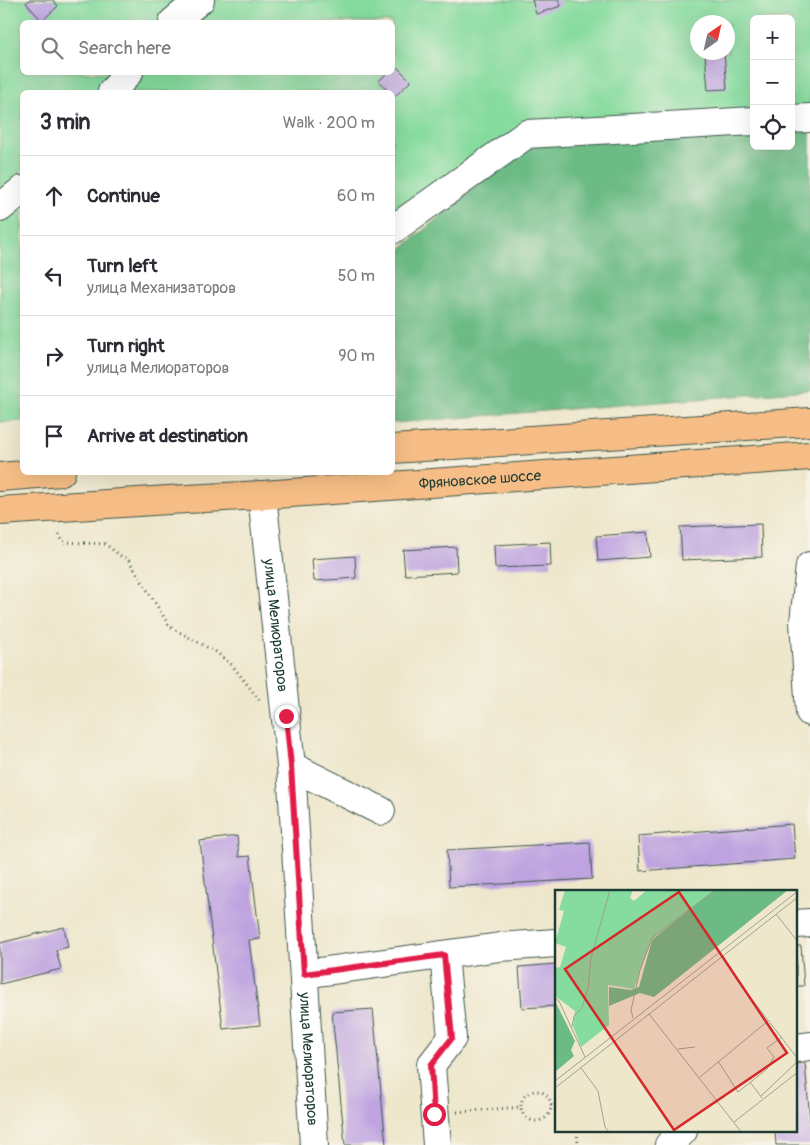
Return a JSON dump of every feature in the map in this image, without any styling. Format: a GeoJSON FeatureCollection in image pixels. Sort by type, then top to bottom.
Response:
{"type":"FeatureCollection","features":[{"type":"Feature","properties":{"kind":"main road"},"geometry":{"type":"LineString","coordinates":[[395,449],[810,422]]}},
{"type":"Feature","properties":{"kind":"main road","name":"Фряновское шоссе"},"geometry":{"type":"LineString","coordinates":[[0,511],[262,495],[810,456]]}},
{"type":"Feature","properties":{"kind":"main road"},"geometry":{"type":"LineString","coordinates":[[0,477],[24,475]]}},
{"type":"Feature","properties":{"kind":"street"},"geometry":{"type":"LineString","coordinates":[[175,20],[200,0]]}},
{"type":"Feature","properties":{"kind":"street"},"geometry":{"type":"LineString","coordinates":[[114,90],[126,75]]}},
{"type":"Feature","properties":{"kind":"street"},"geometry":{"type":"LineString","coordinates":[[795,119],[810,118]]}},
{"type":"Feature","properties":{"kind":"street"},"geometry":{"type":"LineString","coordinates":[[395,228],[527,134],[750,121]]}},
{"type":"Feature","properties":{"kind":"street"},"geometry":{"type":"LineString","coordinates":[[0,208],[20,192]]}},
{"type":"Feature","properties":{"kind":"street","name":"улица Мелиораторов"},"geometry":{"type":"LineString","coordinates":[[262,495],[291,766],[314,1145]]}},
{"type":"Feature","properties":{"kind":"street"},"geometry":{"type":"LineString","coordinates":[[810,566],[804,622],[810,712]]}},
{"type":"Feature","properties":{"kind":"street"},"geometry":{"type":"LineString","coordinates":[[291,766],[381,811]]}},
{"type":"Feature","properties":{"kind":"street"},"geometry":{"type":"LineString","coordinates":[[304,974],[500,947],[555,943]]}},
{"type":"Feature","properties":{"kind":"street"},"geometry":{"type":"LineString","coordinates":[[437,1145],[431,1065],[452,1038],[444,955]]}},
{"type":"Feature","properties":{"kind":"street"},"geometry":{"type":"LineString","coordinates":[[669,1145],[682,1132]]}},
{"type":"Feature","properties":{"kind":"path"},"geometry":{"type":"LineString","coordinates":[[59,534],[64,542],[105,544],[122,557],[128,559],[170,627],[216,652],[232,665],[266,710],[286,716]]}},
{"type":"Feature","properties":{"kind":"path"},"geometry":{"type":"LineString","coordinates":[[536,1091],[548,1097],[551,1106],[548,1116],[536,1122],[526,1118],[521,1107],[524,1096],[536,1091]]}},
{"type":"Feature","properties":{"kind":"path"},"geometry":{"type":"LineString","coordinates":[[551,1106],[555,1105]]}},
{"type":"Feature","properties":{"kind":"path"},"geometry":{"type":"LineString","coordinates":[[434,1114],[521,1107]]}},
{"type":"Feature","properties":{"kind":"path"},"geometry":{"type":"LineString","coordinates":[[577,1132],[578,1145]]}},
{"type":"Feature","properties":{"kind":"green space"},"geometry":{"type":"Polygon","coordinates":[[[0,0],[810,0],[810,124],[795,125],[795,15],[750,15],[750,127],[515,141],[395,219],[395,90],[20,90],[20,421],[0,422],[0,0]]]}},
{"type":"Feature","properties":{"kind":"green space"},"geometry":{"type":"Polygon","coordinates":[[[795,114],[810,114],[810,390],[395,423],[395,254],[523,146],[750,117],[750,150],[795,150],[795,114]]]}},
{"type":"Feature","properties":{"kind":"building"},"geometry":{"type":"Polygon","coordinates":[[[29,0],[53,0],[58,6],[41,20],[26,3],[29,0]]]}},
{"type":"Feature","properties":{"kind":"building"},"geometry":{"type":"Polygon","coordinates":[[[532,0],[559,0],[561,6],[536,14],[532,0]]]}},
{"type":"Feature","properties":{"kind":"building"},"geometry":{"type":"Polygon","coordinates":[[[706,60],[725,60],[727,89],[708,90],[706,60]]]}},
{"type":"Feature","properties":{"kind":"building"},"geometry":{"type":"Polygon","coordinates":[[[395,65],[411,81],[395,96],[395,90],[387,90],[379,81],[385,75],[395,75],[395,65]]]}},
{"type":"Feature","properties":{"kind":"building"},"geometry":{"type":"Polygon","coordinates":[[[761,524],[762,557],[682,560],[680,527],[761,524]]]}},
{"type":"Feature","properties":{"kind":"building"},"geometry":{"type":"Polygon","coordinates":[[[648,532],[650,557],[598,561],[596,536],[648,532]]]}},
{"type":"Feature","properties":{"kind":"building"},"geometry":{"type":"Polygon","coordinates":[[[550,542],[551,566],[495,568],[494,545],[550,542]]]}},
{"type":"Feature","properties":{"kind":"building"},"geometry":{"type":"Polygon","coordinates":[[[456,547],[457,572],[405,575],[403,550],[456,547]]]}},
{"type":"Feature","properties":{"kind":"building"},"geometry":{"type":"Polygon","coordinates":[[[355,556],[356,578],[314,581],[312,559],[355,556]]]}},
{"type":"Feature","properties":{"kind":"building"},"geometry":{"type":"Polygon","coordinates":[[[792,824],[795,859],[640,871],[638,836],[792,824]]]}},
{"type":"Feature","properties":{"kind":"building"},"geometry":{"type":"Polygon","coordinates":[[[237,836],[239,857],[250,856],[260,939],[249,940],[260,1025],[223,1029],[200,841],[237,836]]]}},
{"type":"Feature","properties":{"kind":"building"},"geometry":{"type":"Polygon","coordinates":[[[590,842],[592,879],[449,887],[447,850],[590,842]]]}},
{"type":"Feature","properties":{"kind":"building"},"geometry":{"type":"Polygon","coordinates":[[[64,927],[68,947],[56,950],[61,969],[0,984],[0,943],[64,927]]]}},
{"type":"Feature","properties":{"kind":"building"},"geometry":{"type":"Polygon","coordinates":[[[798,946],[801,946],[804,986],[798,986],[798,946]]]}},
{"type":"Feature","properties":{"kind":"building"},"geometry":{"type":"Polygon","coordinates":[[[555,964],[555,1006],[522,1008],[519,967],[555,964]]]}},
{"type":"Feature","properties":{"kind":"building"},"geometry":{"type":"Polygon","coordinates":[[[373,1009],[386,1145],[345,1145],[332,1012],[373,1009]]]}},
{"type":"Feature","properties":{"kind":"building"},"geometry":{"type":"Polygon","coordinates":[[[805,1063],[810,1145],[776,1145],[775,1132],[798,1132],[798,1064],[805,1063]]]}},
{"type":"Feature","properties":{"kind":"route"},"geometry":{"type":"LineString","coordinates":[[286,716],[291,766],[304,974],[444,955],[452,1038],[431,1065],[434,1114]]}}]}
